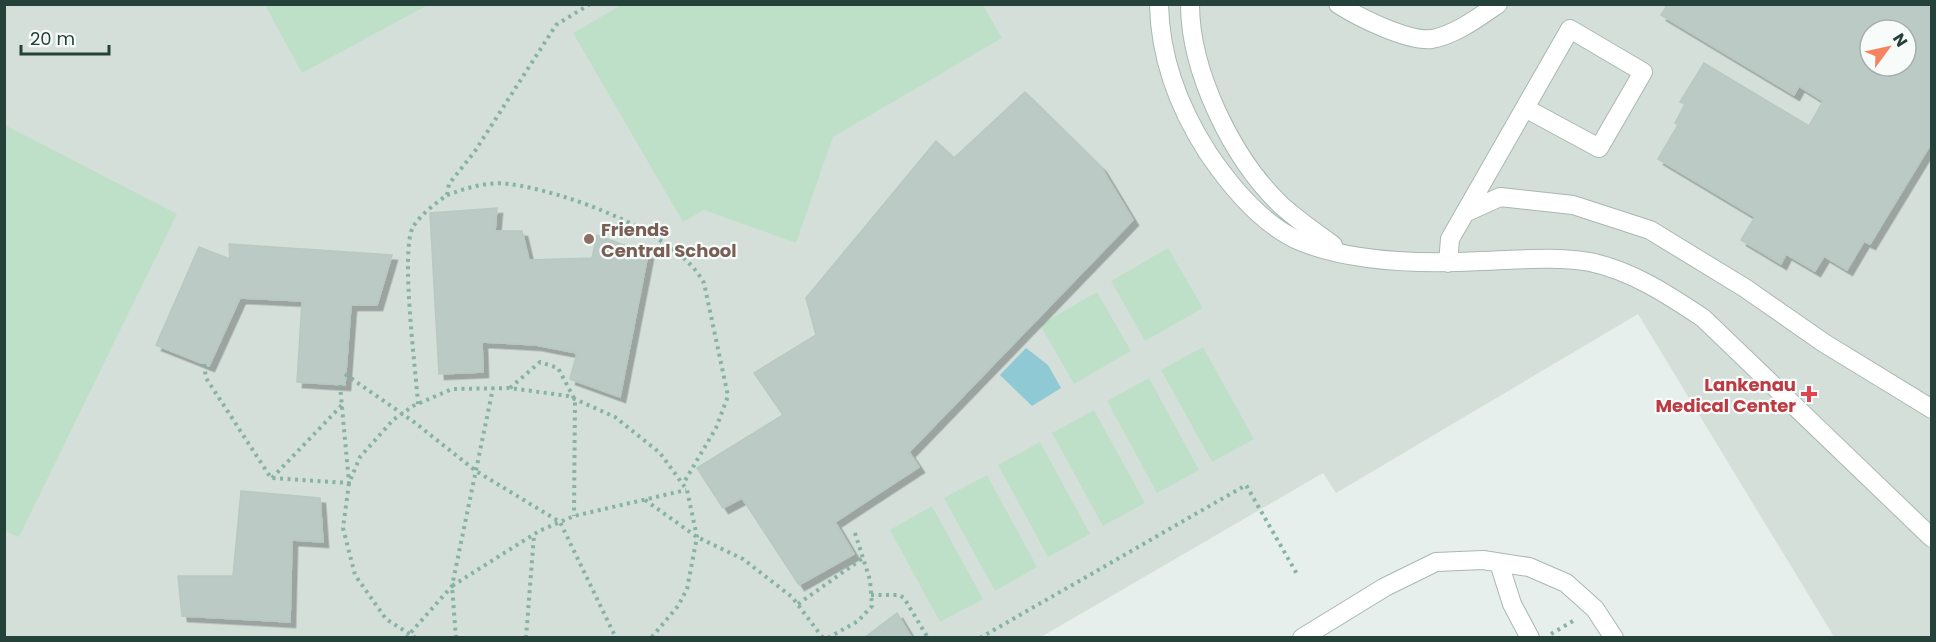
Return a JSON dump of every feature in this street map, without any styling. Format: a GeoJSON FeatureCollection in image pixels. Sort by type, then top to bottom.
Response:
{"type":"FeatureCollection","features":[{"type":"Feature","properties":{"kind":"lane"},"geometry":{"type":"LineString","coordinates":[[1159,4],[1159,30],[1166,62],[1179,99],[1198,136],[1220,171],[1245,201],[1274,224],[1302,242],[1393,262],[1448,263],[1542,259],[1589,262],[1629,274],[1664,292],[1703,318],[1932,538]]}},
{"type":"Feature","properties":{"kind":"lane"},"geometry":{"type":"LineString","coordinates":[[1190,4],[1190,23],[1198,63],[1228,134],[1242,158],[1282,206],[1342,252]]}},
{"type":"Feature","properties":{"kind":"lane"},"geometry":{"type":"LineString","coordinates":[[1338,4],[1402,34],[1432,39],[1470,22],[1498,4]]}},
{"type":"Feature","properties":{"kind":"lane"},"geometry":{"type":"LineString","coordinates":[[1448,263],[1450,239],[1570,29],[1643,72],[1599,148],[1525,108]]}},
{"type":"Feature","properties":{"kind":"lane"},"geometry":{"type":"LineString","coordinates":[[1467,212],[1500,197],[1573,205],[1650,230],[1745,288],[1824,343],[1932,409]]}},
{"type":"Feature","properties":{"kind":"lane"},"geometry":{"type":"LineString","coordinates":[[1302,638],[1385,587],[1436,562],[1484,560],[1529,567],[1566,583],[1595,609],[1614,638]]}},
{"type":"Feature","properties":{"kind":"lane"},"geometry":{"type":"LineString","coordinates":[[1499,563],[1512,604],[1530,638]]}},
{"type":"Feature","properties":{"kind":"path"},"geometry":{"type":"LineString","coordinates":[[447,195],[449,184],[476,151],[556,25],[590,4]]}},
{"type":"Feature","properties":{"kind":"path"},"geometry":{"type":"LineString","coordinates":[[418,404],[408,260],[413,228],[435,203],[447,195],[476,185],[507,184],[541,191],[615,216],[655,236],[697,269],[704,283],[728,396],[716,428],[683,484]]}},
{"type":"Feature","properties":{"kind":"path"},"geometry":{"type":"LineString","coordinates":[[510,388],[540,362],[558,368],[575,400],[574,516]]}},
{"type":"Feature","properties":{"kind":"path"},"geometry":{"type":"LineString","coordinates":[[204,364],[206,378],[271,478]]}},
{"type":"Feature","properties":{"kind":"path"},"geometry":{"type":"LineString","coordinates":[[345,374],[402,413],[476,471],[560,522],[616,638]]}},
{"type":"Feature","properties":{"kind":"path"},"geometry":{"type":"LineString","coordinates":[[340,385],[349,483],[343,528],[355,575],[386,619],[407,635],[416,638]]}},
{"type":"Feature","properties":{"kind":"path"},"geometry":{"type":"LineString","coordinates":[[456,638],[452,586],[493,388]]}},
{"type":"Feature","properties":{"kind":"path"},"geometry":{"type":"LineString","coordinates":[[349,483],[360,457],[393,420],[418,404],[452,389],[510,388],[575,400],[615,417],[660,453],[683,484],[687,490],[697,537],[687,589],[678,606],[651,638]]}},
{"type":"Feature","properties":{"kind":"path"},"geometry":{"type":"LineString","coordinates":[[271,478],[342,405]]}},
{"type":"Feature","properties":{"kind":"path"},"geometry":{"type":"LineString","coordinates":[[271,478],[349,483]]}},
{"type":"Feature","properties":{"kind":"path"},"geometry":{"type":"LineString","coordinates":[[980,638],[1246,485],[1297,574]]}},
{"type":"Feature","properties":{"kind":"path"},"geometry":{"type":"LineString","coordinates":[[407,635],[452,586],[534,534],[574,516],[687,490]]}},
{"type":"Feature","properties":{"kind":"path"},"geometry":{"type":"LineString","coordinates":[[644,499],[697,537],[743,559],[798,604],[826,638],[858,621],[872,606],[870,580],[854,530]]}},
{"type":"Feature","properties":{"kind":"path"},"geometry":{"type":"LineString","coordinates":[[526,638],[534,534]]}},
{"type":"Feature","properties":{"kind":"path"},"geometry":{"type":"LineString","coordinates":[[798,604],[863,558]]}},
{"type":"Feature","properties":{"kind":"path"},"geometry":{"type":"LineString","coordinates":[[871,595],[899,595],[904,598],[928,638]]}},
{"type":"Feature","properties":{"kind":"path"},"geometry":{"type":"LineString","coordinates":[[1546,638],[1595,609]]}},
{"type":"Feature","properties":{"kind":"shaded area","name":"Friends Central School"},"geometry":{"type":"Polygon","coordinates":[[[4,5],[1931,5],[1931,637],[1834,637],[1638,314],[1336,493],[1323,473],[1041,637],[5,637],[4,5]]]}},
{"type":"Feature","properties":{"kind":"green space"},"geometry":{"type":"Polygon","coordinates":[[[265,5],[428,5],[302,73],[265,5]]]}},
{"type":"Feature","properties":{"kind":"green space"},"geometry":{"type":"Polygon","coordinates":[[[621,5],[983,5],[1002,38],[833,137],[796,243],[704,210],[683,222],[573,33],[621,5]]]}},
{"type":"Feature","properties":{"kind":"green space"},"geometry":{"type":"Polygon","coordinates":[[[5,125],[177,214],[19,537],[4,531],[5,125]]]}},
{"type":"Feature","properties":{"kind":"green space"},"geometry":{"type":"Polygon","coordinates":[[[1168,248],[1203,308],[1145,341],[1111,281],[1168,248]]]}},
{"type":"Feature","properties":{"kind":"green space"},"geometry":{"type":"Polygon","coordinates":[[[1097,292],[1131,351],[1074,384],[1040,325],[1097,292]]]}},
{"type":"Feature","properties":{"kind":"green space"},"geometry":{"type":"Polygon","coordinates":[[[1203,347],[1254,439],[1212,462],[1161,370],[1203,347]]]}},
{"type":"Feature","properties":{"kind":"green space"},"geometry":{"type":"Polygon","coordinates":[[[1149,378],[1199,470],[1157,493],[1107,401],[1149,378]]]}},
{"type":"Feature","properties":{"kind":"green space"},"geometry":{"type":"Polygon","coordinates":[[[1094,410],[1145,503],[1103,526],[1052,433],[1094,410]]]}},
{"type":"Feature","properties":{"kind":"green space"},"geometry":{"type":"Polygon","coordinates":[[[1040,442],[1090,534],[1048,557],[998,465],[1040,442]]]}},
{"type":"Feature","properties":{"kind":"green space"},"geometry":{"type":"Polygon","coordinates":[[[987,475],[1037,567],[995,591],[944,498],[987,475]]]}},
{"type":"Feature","properties":{"kind":"green space"},"geometry":{"type":"Polygon","coordinates":[[[932,506],[983,599],[940,622],[890,530],[932,506]]]}},
{"type":"Feature","properties":{"kind":"water"},"geometry":{"type":"Polygon","coordinates":[[[1026,348],[1048,365],[1061,388],[1032,406],[1000,375],[1026,348]]]}},
{"type":"Feature","properties":{"kind":"building"},"geometry":{"type":"Polygon","coordinates":[[[1663,4],[1932,4],[1932,142],[1870,244],[1864,241],[1847,270],[1824,256],[1815,271],[1786,254],[1781,264],[1741,240],[1755,217],[1658,159],[1678,125],[1675,123],[1685,104],[1680,102],[1704,63],[1809,126],[1823,101],[1799,86],[1794,95],[1661,15],[1666,7],[1663,4]]]}},
{"type":"Feature","properties":{"kind":"building"},"geometry":{"type":"Polygon","coordinates":[[[1025,92],[1101,167],[1133,220],[909,452],[919,467],[835,522],[854,554],[799,585],[742,498],[723,508],[697,468],[783,415],[754,373],[816,335],[806,298],[936,141],[954,158],[1025,92]]]}},
{"type":"Feature","properties":{"kind":"building"},"geometry":{"type":"Polygon","coordinates":[[[497,208],[495,231],[522,231],[529,260],[592,258],[597,235],[648,254],[620,397],[570,379],[577,353],[536,345],[482,342],[483,372],[439,374],[430,213],[497,208]]]}},
{"type":"Feature","properties":{"kind":"building"},"geometry":{"type":"Polygon","coordinates":[[[229,244],[392,255],[377,305],[351,305],[345,385],[297,382],[302,301],[240,298],[209,366],[156,345],[199,247],[230,259],[229,244]]]}},
{"type":"Feature","properties":{"kind":"building"},"geometry":{"type":"Polygon","coordinates":[[[241,491],[320,498],[323,542],[292,540],[290,622],[182,616],[178,576],[233,576],[241,491]]]}},
{"type":"Feature","properties":{"kind":"building"},"geometry":{"type":"Polygon","coordinates":[[[897,613],[912,638],[864,638],[897,613]]]}},
{"type":"Feature","properties":{"kind":"place","name":"Friends Central School"},"geometry":{"type":"Point","coordinates":[589,239]}},
{"type":"Feature","properties":{"kind":"place","name":"Lankenau Medical Center"},"geometry":{"type":"Point","coordinates":[1809,394]}}]}
